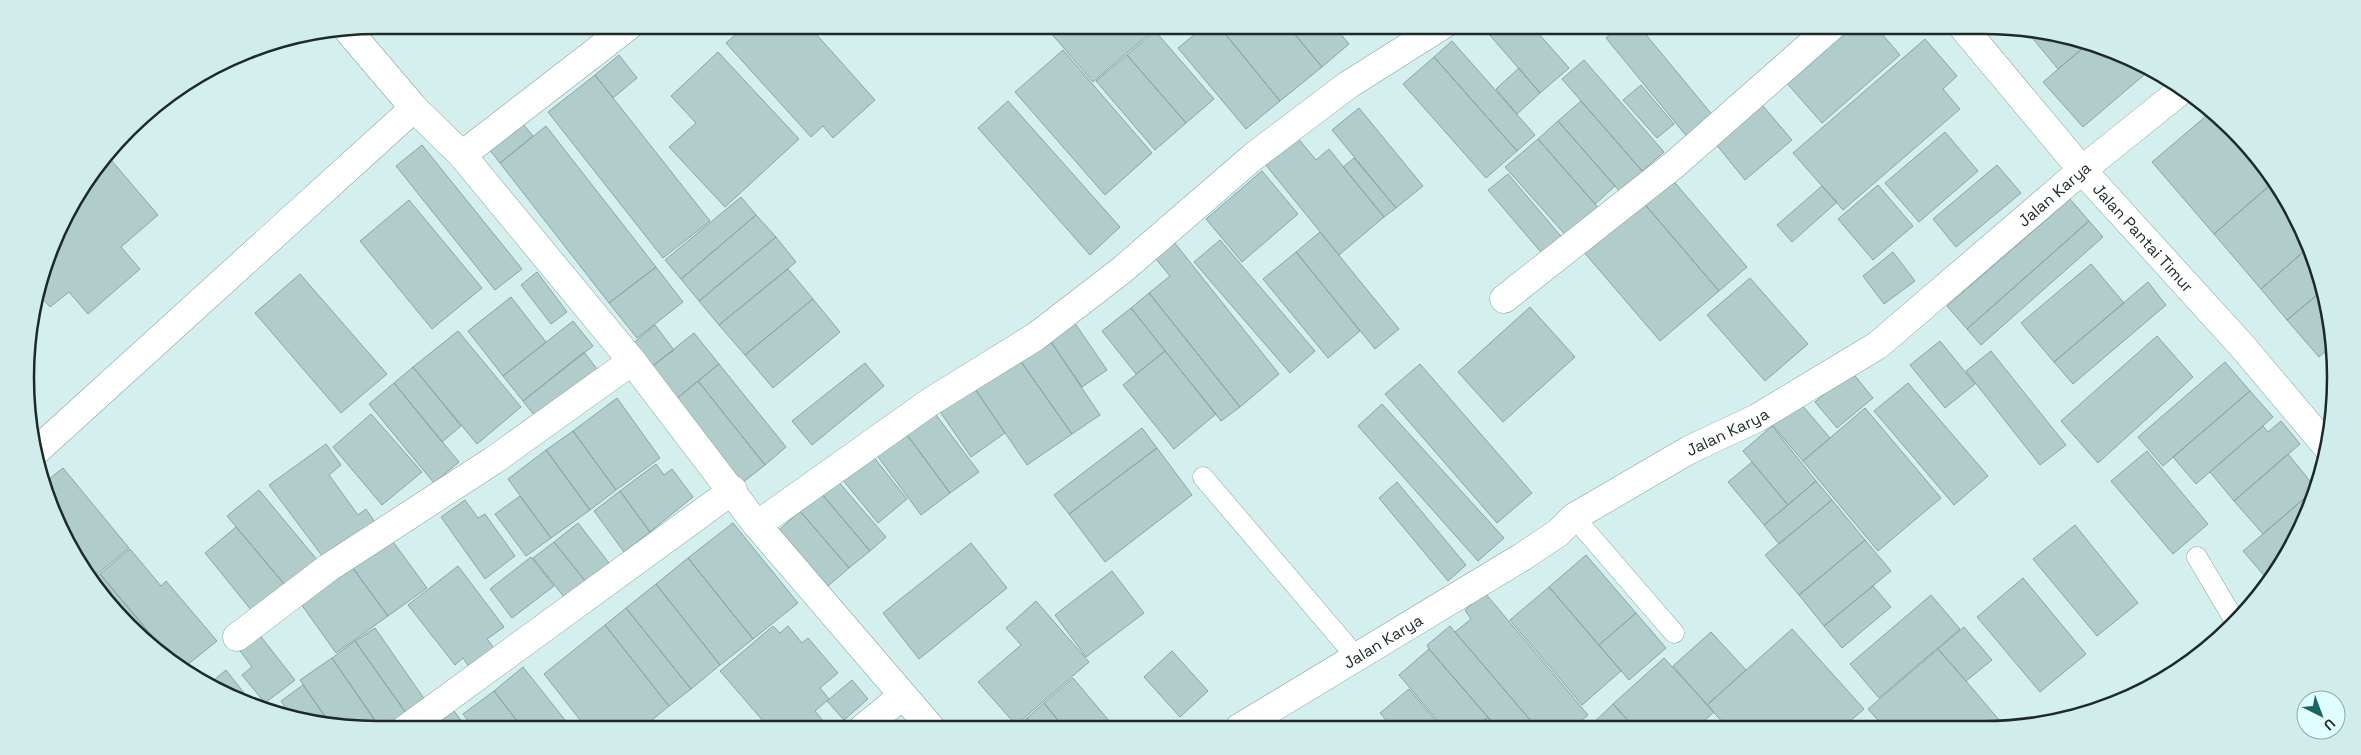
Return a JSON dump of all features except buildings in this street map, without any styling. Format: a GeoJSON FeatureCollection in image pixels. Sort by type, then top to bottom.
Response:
{"type":"FeatureCollection","features":[{"type":"Feature","properties":{"kind":"street"},"geometry":{"type":"LineString","coordinates":[[352,34],[414,108],[462,155],[632,361],[733,490],[757,525],[925,721]]}},
{"type":"Feature","properties":{"kind":"street"},"geometry":{"type":"LineString","coordinates":[[462,155],[618,34]]}},
{"type":"Feature","properties":{"kind":"street"},"geometry":{"type":"LineString","coordinates":[[757,525],[930,402],[1035,337],[1122,270],[1254,156],[1348,85],[1429,34]]}},
{"type":"Feature","properties":{"kind":"street"},"geometry":{"type":"LineString","coordinates":[[1504,299],[1675,164],[1823,34]]}},
{"type":"Feature","properties":{"kind":"street","name":"Jalan Pantai Timur"},"geometry":{"type":"LineString","coordinates":[[1969,34],[2082,170],[2243,347],[2322,440]]}},
{"type":"Feature","properties":{"kind":"street","name":"Jalan Karya"},"geometry":{"type":"LineString","coordinates":[[1251,721],[1358,659],[1522,558],[1558,533],[1574,517],[1689,450],[1757,418],[1878,345],[2082,170],[2177,94]]}},
{"type":"Feature","properties":{"kind":"street"},"geometry":{"type":"LineString","coordinates":[[40,447],[414,108]]}},
{"type":"Feature","properties":{"kind":"street"},"geometry":{"type":"LineString","coordinates":[[237,637],[328,568],[494,460],[632,361]]}},
{"type":"Feature","properties":{"kind":"street"},"geometry":{"type":"LineString","coordinates":[[416,721],[733,490]]}},
{"type":"Feature","properties":{"kind":"street"},"geometry":{"type":"LineString","coordinates":[[872,721],[902,696]]}},
{"type":"Feature","properties":{"kind":"lane"},"geometry":{"type":"LineString","coordinates":[[1203,477],[1358,659]]}},
{"type":"Feature","properties":{"kind":"lane"},"geometry":{"type":"LineString","coordinates":[[1574,517],[1674,633]]}},
{"type":"Feature","properties":{"kind":"lane"},"geometry":{"type":"LineString","coordinates":[[2197,557],[2232,616]]}}]}
